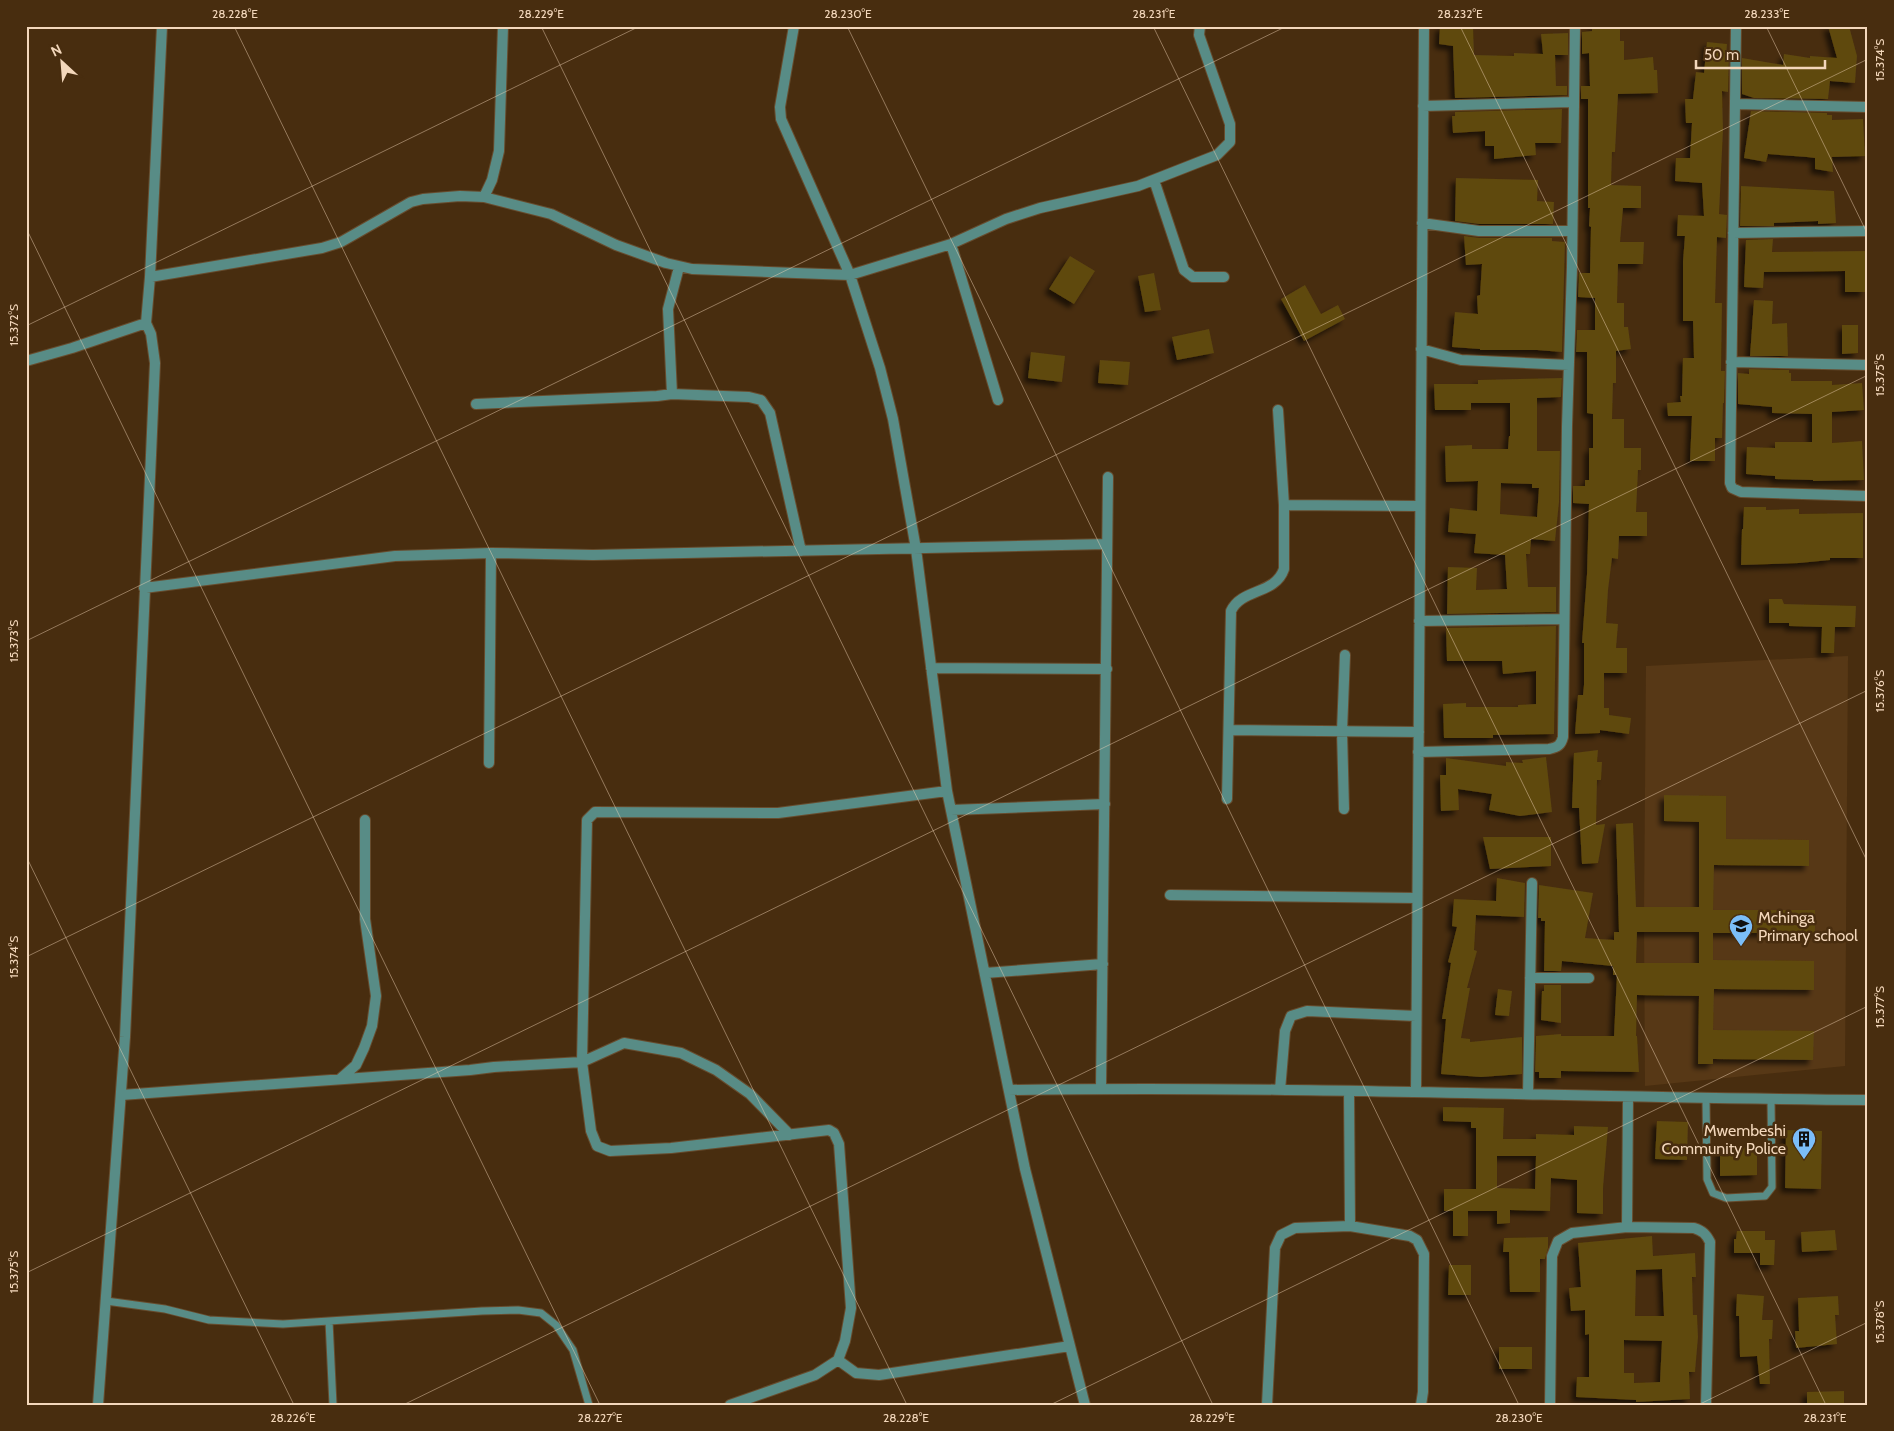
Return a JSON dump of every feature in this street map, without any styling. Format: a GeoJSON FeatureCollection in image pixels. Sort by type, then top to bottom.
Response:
{"type":"FeatureCollection","features":[{"type":"Feature","properties":{"kind":"street"},"geometry":{"type":"LineString","coordinates":[[98,1405],[126,1027],[155,363],[151,334],[146,323],[150,277],[162,26]]}},
{"type":"Feature","properties":{"kind":"street"},"geometry":{"type":"LineString","coordinates":[[794,26],[780,107],[781,119],[850,275],[884,385],[904,474],[916,549],[947,791],[1025,1168],[1085,1405]]}},
{"type":"Feature","properties":{"kind":"street"},"geometry":{"type":"LineString","coordinates":[[150,277],[332,246],[398,208],[423,199],[460,196],[484,197],[552,214],[616,245],[679,268],[850,275],[951,244],[1006,219],[1032,210],[1138,186],[1218,155],[1230,142],[1230,124],[1198,35],[1200,26]]}},
{"type":"Feature","properties":{"kind":"street"},"geometry":{"type":"LineString","coordinates":[[1416,1092],[1424,26]]}},
{"type":"Feature","properties":{"kind":"street"},"geometry":{"type":"LineString","coordinates":[[1418,752],[1556,748],[1561,743],[1563,737],[1575,26]]}},
{"type":"Feature","properties":{"kind":"street"},"geometry":{"type":"LineString","coordinates":[[1736,26],[1729,478],[1732,488],[1741,492],[1868,496]]}},
{"type":"Feature","properties":{"kind":"street"},"geometry":{"type":"LineString","coordinates":[[484,197],[492,180],[499,151],[500,29]]}},
{"type":"Feature","properties":{"kind":"street"},"geometry":{"type":"LineString","coordinates":[[1423,106],[1573,102]]}},
{"type":"Feature","properties":{"kind":"street"},"geometry":{"type":"LineString","coordinates":[[1736,104],[1868,108]]}},
{"type":"Feature","properties":{"kind":"street"},"geometry":{"type":"LineString","coordinates":[[1154,180],[1184,270],[1193,277],[1224,277]]}},
{"type":"Feature","properties":{"kind":"street"},"geometry":{"type":"LineString","coordinates":[[1422,223],[1479,230],[1572,231]]}},
{"type":"Feature","properties":{"kind":"street"},"geometry":{"type":"LineString","coordinates":[[1733,233],[1868,231]]}},
{"type":"Feature","properties":{"kind":"street"},"geometry":{"type":"LineString","coordinates":[[951,244],[998,400]]}},
{"type":"Feature","properties":{"kind":"street"},"geometry":{"type":"LineString","coordinates":[[672,394],[668,309],[679,268]]}},
{"type":"Feature","properties":{"kind":"street"},"geometry":{"type":"LineString","coordinates":[[26,361],[146,323]]}},
{"type":"Feature","properties":{"kind":"street"},"geometry":{"type":"LineString","coordinates":[[1421,349],[1461,360],[1569,365]]}},
{"type":"Feature","properties":{"kind":"street"},"geometry":{"type":"LineString","coordinates":[[1731,362],[1868,365]]}},
{"type":"Feature","properties":{"kind":"street"},"geometry":{"type":"LineString","coordinates":[[476,404],[672,394],[749,397],[761,400],[770,413],[801,551]]}},
{"type":"Feature","properties":{"kind":"street"},"geometry":{"type":"LineString","coordinates":[[1227,800],[1231,611],[1240,600],[1270,586],[1281,576],[1284,569],[1284,505],[1278,410]]}},
{"type":"Feature","properties":{"kind":"street"},"geometry":{"type":"LineString","coordinates":[[1101,1089],[1108,477]]}},
{"type":"Feature","properties":{"kind":"street"},"geometry":{"type":"LineString","coordinates":[[1284,505],[1420,506]]}},
{"type":"Feature","properties":{"kind":"street"},"geometry":{"type":"LineString","coordinates":[[144,588],[395,556],[491,553],[593,555],[1107,544]]}},
{"type":"Feature","properties":{"kind":"street"},"geometry":{"type":"LineString","coordinates":[[490,763],[491,553]]}},
{"type":"Feature","properties":{"kind":"street"},"geometry":{"type":"LineString","coordinates":[[1420,621],[1564,619]]}},
{"type":"Feature","properties":{"kind":"street"},"geometry":{"type":"LineString","coordinates":[[1344,809],[1342,731],[1345,655]]}},
{"type":"Feature","properties":{"kind":"street"},"geometry":{"type":"LineString","coordinates":[[932,668],[1107,669]]}},
{"type":"Feature","properties":{"kind":"street"},"geometry":{"type":"LineString","coordinates":[[1229,730],[1419,732]]}},
{"type":"Feature","properties":{"kind":"street"},"geometry":{"type":"LineString","coordinates":[[730,1405],[815,1375],[838,1360],[845,1341],[851,1308],[840,1144],[834,1133],[828,1130],[671,1148],[610,1150],[596,1146],[591,1132],[582,1062],[587,820],[595,812],[778,813],[947,791]]}},
{"type":"Feature","properties":{"kind":"street"},"geometry":{"type":"LineString","coordinates":[[951,810],[1105,804]]}},
{"type":"Feature","properties":{"kind":"street"},"geometry":{"type":"LineString","coordinates":[[340,1079],[356,1065],[364,1048],[372,1026],[376,996],[365,919],[365,820]]}},
{"type":"Feature","properties":{"kind":"street"},"geometry":{"type":"LineString","coordinates":[[1528,1094],[1532,883]]}},
{"type":"Feature","properties":{"kind":"street"},"geometry":{"type":"LineString","coordinates":[[1170,895],[1417,898]]}},
{"type":"Feature","properties":{"kind":"street"},"geometry":{"type":"LineString","coordinates":[[985,973],[1103,964]]}},
{"type":"Feature","properties":{"kind":"street"},"geometry":{"type":"LineString","coordinates":[[1530,978],[1589,978]]}},
{"type":"Feature","properties":{"kind":"street"},"geometry":{"type":"LineString","coordinates":[[1280,1090],[1286,1031],[1291,1016],[1307,1011],[1416,1016]]}},
{"type":"Feature","properties":{"kind":"street"},"geometry":{"type":"LineString","coordinates":[[121,1095],[582,1062],[624,1043],[681,1053],[716,1070],[750,1094],[790,1135]]}},
{"type":"Feature","properties":{"kind":"street"},"geometry":{"type":"LineString","coordinates":[[1009,1090],[1349,1090],[1706,1099],[1868,1100]]}},
{"type":"Feature","properties":{"kind":"street"},"geometry":{"type":"LineString","coordinates":[[1349,1090],[1350,1226]]}},
{"type":"Feature","properties":{"kind":"street"},"geometry":{"type":"LineString","coordinates":[[1627,1227],[1628,1097]]}},
{"type":"Feature","properties":{"kind":"street"},"geometry":{"type":"LineString","coordinates":[[1267,1405],[1275,1248],[1277,1241],[1282,1235],[1295,1228],[1350,1226],[1410,1236],[1417,1240],[1424,1254],[1422,1405]]}},
{"type":"Feature","properties":{"kind":"street"},"geometry":{"type":"LineString","coordinates":[[1550,1405],[1552,1256],[1554,1248],[1558,1241],[1572,1233],[1627,1227],[1694,1228],[1702,1230],[1710,1242],[1706,1405]]}},
{"type":"Feature","properties":{"kind":"street"},"geometry":{"type":"LineString","coordinates":[[838,1360],[856,1373],[879,1375],[1070,1346]]}},
{"type":"Feature","properties":{"kind":"lane"},"geometry":{"type":"LineString","coordinates":[[1706,1099],[1707,1179],[1713,1193],[1726,1198],[1764,1196],[1772,1187],[1771,1099]]}},
{"type":"Feature","properties":{"kind":"lane"},"geometry":{"type":"LineString","coordinates":[[106,1301],[165,1308],[209,1320],[283,1324],[491,1311],[518,1310],[541,1313],[556,1325],[574,1350],[588,1405]]}},
{"type":"Feature","properties":{"kind":"lane"},"geometry":{"type":"LineString","coordinates":[[329,1321],[333,1405]]}},
{"type":"Feature","properties":{"kind":"shaded area"},"geometry":{"type":"Polygon","coordinates":[[[1848,656],[1845,1066],[1645,1086],[1646,666],[1848,656]]]}},
{"type":"Feature","properties":{"kind":"building"},"geometry":{"type":"Polygon","coordinates":[[[1440,26],[1473,26],[1474,55],[1514,56],[1514,53],[1543,54],[1541,34],[1568,33],[1568,55],[1555,55],[1556,86],[1567,86],[1567,95],[1455,98],[1453,46],[1439,44],[1440,26]]]}},
{"type":"Feature","properties":{"kind":"building"},"geometry":{"type":"Polygon","coordinates":[[[1592,26],[1620,26],[1620,41],[1624,41],[1624,60],[1653,57],[1654,70],[1657,70],[1658,93],[1618,94],[1615,152],[1612,152],[1611,185],[1641,186],[1641,208],[1623,208],[1620,242],[1644,242],[1643,264],[1618,264],[1617,303],[1624,303],[1624,327],[1628,327],[1631,349],[1616,351],[1616,383],[1613,383],[1612,419],[1624,419],[1624,448],[1641,448],[1641,470],[1638,470],[1636,512],[1647,512],[1647,536],[1619,536],[1618,559],[1612,558],[1606,623],[1618,624],[1616,648],[1627,648],[1627,673],[1604,673],[1604,708],[1609,708],[1609,715],[1631,718],[1629,734],[1600,730],[1600,733],[1575,734],[1578,695],[1583,695],[1584,685],[1584,643],[1582,643],[1587,574],[1589,504],[1573,503],[1573,486],[1585,486],[1585,480],[1589,480],[1589,448],[1593,448],[1593,414],[1587,413],[1587,352],[1576,352],[1577,330],[1595,330],[1595,298],[1578,297],[1579,273],[1590,273],[1591,227],[1589,226],[1590,208],[1588,208],[1588,99],[1581,99],[1581,86],[1590,86],[1589,53],[1582,54],[1582,32],[1592,31],[1592,26]]]}},
{"type":"Feature","properties":{"kind":"building"},"geometry":{"type":"Polygon","coordinates":[[[1828,26],[1849,26],[1857,56],[1855,83],[1830,81],[1828,99],[1754,98],[1742,94],[1742,58],[1783,65],[1784,54],[1810,58],[1810,56],[1837,58],[1828,26]]]}},
{"type":"Feature","properties":{"kind":"building"},"geometry":{"type":"Polygon","coordinates":[[[1707,42],[1727,44],[1726,56],[1729,56],[1728,92],[1722,91],[1723,130],[1719,214],[1727,215],[1726,238],[1717,237],[1715,303],[1722,303],[1721,371],[1725,371],[1724,403],[1722,438],[1715,438],[1715,461],[1690,461],[1692,416],[1668,416],[1667,403],[1681,402],[1683,358],[1694,358],[1693,321],[1683,321],[1685,236],[1677,236],[1678,215],[1704,216],[1702,183],[1675,181],[1676,158],[1690,158],[1692,123],[1686,123],[1685,99],[1693,99],[1696,72],[1704,73],[1707,42]]]}},
{"type":"Feature","properties":{"kind":"building"},"geometry":{"type":"Polygon","coordinates":[[[1562,109],[1561,143],[1535,143],[1536,155],[1494,159],[1494,146],[1485,146],[1485,131],[1453,133],[1452,116],[1455,116],[1455,112],[1562,109]]]}},
{"type":"Feature","properties":{"kind":"building"},"geometry":{"type":"Polygon","coordinates":[[[1751,111],[1827,113],[1827,115],[1832,115],[1832,120],[1863,119],[1865,156],[1832,157],[1833,172],[1815,169],[1815,158],[1768,154],[1766,162],[1744,158],[1751,111]]]}},
{"type":"Feature","properties":{"kind":"building"},"geometry":{"type":"Polygon","coordinates":[[[1456,178],[1538,180],[1537,201],[1554,202],[1553,224],[1479,224],[1455,221],[1456,178]]]}},
{"type":"Feature","properties":{"kind":"building"},"geometry":{"type":"Polygon","coordinates":[[[1741,186],[1834,191],[1836,223],[1818,224],[1818,221],[1774,223],[1774,226],[1740,226],[1741,186]]]}},
{"type":"Feature","properties":{"kind":"building"},"geometry":{"type":"Polygon","coordinates":[[[1464,236],[1479,238],[1552,238],[1552,241],[1565,242],[1562,352],[1480,350],[1452,347],[1455,312],[1478,314],[1477,296],[1480,295],[1482,264],[1466,265],[1464,236]]]}},
{"type":"Feature","properties":{"kind":"building"},"geometry":{"type":"Polygon","coordinates":[[[1773,239],[1772,252],[1865,251],[1865,292],[1845,292],[1845,271],[1764,272],[1763,288],[1744,287],[1746,240],[1773,239]]]}},
{"type":"Feature","properties":{"kind":"building"},"geometry":{"type":"Polygon","coordinates":[[[1070,256],[1095,271],[1074,304],[1049,289],[1070,256]]]}},
{"type":"Feature","properties":{"kind":"building"},"geometry":{"type":"Polygon","coordinates":[[[1154,273],[1161,310],[1145,312],[1138,276],[1154,273]]]}},
{"type":"Feature","properties":{"kind":"building"},"geometry":{"type":"Polygon","coordinates":[[[1305,285],[1321,314],[1338,305],[1345,319],[1304,341],[1281,299],[1305,285]]]}},
{"type":"Feature","properties":{"kind":"building"},"geometry":{"type":"Polygon","coordinates":[[[1754,300],[1773,301],[1772,324],[1787,323],[1788,356],[1750,356],[1754,300]]]}},
{"type":"Feature","properties":{"kind":"building"},"geometry":{"type":"Polygon","coordinates":[[[1842,325],[1858,325],[1858,353],[1842,354],[1842,325]]]}},
{"type":"Feature","properties":{"kind":"building"},"geometry":{"type":"Polygon","coordinates":[[[1209,329],[1214,353],[1177,360],[1172,337],[1209,329]]]}},
{"type":"Feature","properties":{"kind":"building"},"geometry":{"type":"Polygon","coordinates":[[[1031,352],[1065,356],[1062,382],[1028,378],[1031,352]]]}},
{"type":"Feature","properties":{"kind":"building"},"geometry":{"type":"Polygon","coordinates":[[[1100,360],[1130,362],[1128,385],[1098,383],[1100,360]]]}},
{"type":"Feature","properties":{"kind":"building"},"geometry":{"type":"Polygon","coordinates":[[[1749,369],[1789,370],[1791,381],[1832,381],[1832,385],[1862,383],[1864,410],[1832,412],[1832,443],[1862,441],[1864,480],[1813,481],[1775,479],[1775,476],[1746,474],[1747,447],[1775,448],[1775,442],[1812,442],[1812,414],[1772,413],[1772,407],[1738,404],[1738,373],[1749,374],[1749,369]]]}},
{"type":"Feature","properties":{"kind":"building"},"geometry":{"type":"Polygon","coordinates":[[[1562,378],[1561,397],[1537,398],[1537,451],[1560,451],[1559,502],[1555,541],[1531,539],[1530,554],[1526,554],[1528,587],[1556,587],[1556,612],[1447,614],[1448,567],[1477,568],[1476,590],[1507,589],[1505,555],[1474,553],[1476,534],[1448,532],[1450,508],[1477,511],[1478,481],[1446,482],[1445,446],[1472,445],[1472,449],[1508,449],[1510,403],[1471,403],[1471,410],[1435,410],[1434,384],[1478,384],[1478,380],[1562,378]],[[1501,483],[1500,514],[1537,517],[1539,488],[1532,488],[1532,484],[1501,483]]]}},
{"type":"Feature","properties":{"kind":"building"},"geometry":{"type":"Polygon","coordinates":[[[1744,507],[1766,507],[1766,510],[1799,509],[1799,514],[1863,513],[1863,558],[1830,558],[1830,560],[1799,563],[1741,565],[1744,507]]]}},
{"type":"Feature","properties":{"kind":"building"},"geometry":{"type":"Polygon","coordinates":[[[1769,599],[1782,599],[1784,604],[1856,606],[1855,627],[1835,627],[1834,653],[1821,653],[1822,627],[1789,626],[1789,623],[1769,623],[1769,599]]]}},
{"type":"Feature","properties":{"kind":"building"},"geometry":{"type":"Polygon","coordinates":[[[1556,626],[1554,734],[1493,735],[1493,738],[1444,738],[1443,704],[1466,703],[1466,707],[1518,707],[1518,705],[1536,704],[1536,671],[1503,674],[1502,661],[1447,661],[1446,628],[1556,626]]]}},
{"type":"Feature","properties":{"kind":"building"},"geometry":{"type":"Polygon","coordinates":[[[1598,750],[1597,762],[1602,762],[1601,780],[1597,780],[1596,825],[1605,824],[1598,863],[1582,864],[1579,808],[1572,808],[1574,753],[1598,750]]]}},
{"type":"Feature","properties":{"kind":"building"},"geometry":{"type":"Polygon","coordinates":[[[1546,757],[1552,812],[1520,816],[1489,810],[1492,794],[1458,789],[1459,810],[1441,811],[1440,775],[1446,775],[1446,758],[1506,766],[1506,762],[1523,763],[1522,760],[1546,757]]]}},
{"type":"Feature","properties":{"kind":"building"},"geometry":{"type":"Polygon","coordinates":[[[1664,795],[1726,796],[1726,839],[1809,840],[1809,866],[1714,865],[1713,910],[1815,910],[1815,933],[1713,933],[1713,960],[1814,961],[1814,990],[1714,989],[1713,1030],[1814,1031],[1813,1060],[1713,1059],[1713,1064],[1698,1064],[1699,996],[1637,995],[1636,1036],[1639,1072],[1561,1071],[1561,1078],[1539,1078],[1539,1072],[1535,1072],[1536,1036],[1561,1034],[1561,1036],[1614,1036],[1617,975],[1613,975],[1613,966],[1562,961],[1561,971],[1544,971],[1545,921],[1541,921],[1541,918],[1538,918],[1539,885],[1593,893],[1585,938],[1614,940],[1614,932],[1619,932],[1616,824],[1633,823],[1636,907],[1699,907],[1699,822],[1664,821],[1664,795]],[[1637,932],[1636,963],[1699,963],[1699,932],[1637,932]]]}},
{"type":"Feature","properties":{"kind":"building"},"geometry":{"type":"Polygon","coordinates":[[[1483,837],[1551,837],[1551,866],[1490,869],[1483,837]]]}},
{"type":"Feature","properties":{"kind":"building"},"geometry":{"type":"Polygon","coordinates":[[[1497,878],[1525,883],[1524,917],[1476,915],[1474,950],[1477,951],[1467,988],[1470,988],[1461,1038],[1470,1039],[1470,1042],[1522,1037],[1522,1074],[1481,1077],[1441,1074],[1446,1019],[1442,1019],[1451,963],[1448,962],[1457,927],[1452,926],[1454,899],[1496,901],[1497,878]]]}},
{"type":"Feature","properties":{"kind":"building"},"geometry":{"type":"Polygon","coordinates":[[[1544,985],[1561,985],[1561,1023],[1541,1020],[1544,985]]]}},
{"type":"Feature","properties":{"kind":"building"},"geometry":{"type":"Polygon","coordinates":[[[1498,989],[1512,991],[1509,1016],[1495,1015],[1498,989]]]}},
{"type":"Feature","properties":{"kind":"building"},"geometry":{"type":"Polygon","coordinates":[[[1443,1107],[1504,1108],[1503,1139],[1536,1139],[1536,1134],[1574,1135],[1574,1126],[1608,1127],[1603,1214],[1577,1213],[1577,1180],[1551,1178],[1550,1211],[1510,1210],[1510,1223],[1497,1224],[1497,1211],[1468,1211],[1468,1236],[1453,1236],[1453,1211],[1444,1211],[1444,1189],[1476,1189],[1476,1128],[1471,1128],[1471,1122],[1443,1121],[1443,1107]],[[1497,1156],[1497,1188],[1535,1189],[1536,1156],[1497,1156]]]}},
{"type":"Feature","properties":{"kind":"building"},"geometry":{"type":"Polygon","coordinates":[[[1657,1121],[1688,1122],[1687,1160],[1655,1159],[1657,1121]]]}},
{"type":"Feature","properties":{"kind":"building","name":"Mwembeshi Community Police"},"geometry":{"type":"Polygon","coordinates":[[[1786,1130],[1822,1131],[1821,1189],[1785,1188],[1786,1130]]]}},
{"type":"Feature","properties":{"kind":"building"},"geometry":{"type":"Polygon","coordinates":[[[1757,1147],[1757,1175],[1720,1176],[1720,1148],[1757,1147]]]}},
{"type":"Feature","properties":{"kind":"building"},"geometry":{"type":"Polygon","coordinates":[[[1835,1230],[1837,1250],[1802,1252],[1801,1232],[1835,1230]]]}},
{"type":"Feature","properties":{"kind":"building"},"geometry":{"type":"Polygon","coordinates":[[[1737,1231],[1765,1231],[1765,1240],[1775,1240],[1774,1265],[1760,1265],[1760,1253],[1734,1253],[1734,1239],[1736,1239],[1737,1231]]]}},
{"type":"Feature","properties":{"kind":"building"},"geometry":{"type":"Polygon","coordinates":[[[1652,1236],[1653,1256],[1695,1253],[1696,1277],[1692,1277],[1693,1315],[1697,1315],[1698,1337],[1695,1372],[1689,1372],[1690,1399],[1636,1402],[1636,1400],[1576,1397],[1577,1377],[1589,1377],[1589,1334],[1585,1335],[1585,1310],[1571,1311],[1569,1288],[1581,1287],[1578,1243],[1652,1236]],[[1662,1269],[1636,1270],[1635,1316],[1664,1316],[1662,1269]],[[1624,1340],[1624,1373],[1634,1373],[1634,1383],[1660,1382],[1662,1341],[1624,1340]]]}},
{"type":"Feature","properties":{"kind":"building"},"geometry":{"type":"Polygon","coordinates":[[[1548,1237],[1545,1259],[1540,1259],[1540,1292],[1510,1292],[1509,1252],[1503,1252],[1504,1238],[1548,1237]]]}},
{"type":"Feature","properties":{"kind":"building"},"geometry":{"type":"Polygon","coordinates":[[[1449,1265],[1471,1265],[1471,1295],[1448,1295],[1449,1265]]]}},
{"type":"Feature","properties":{"kind":"building"},"geometry":{"type":"Polygon","coordinates":[[[1737,1294],[1764,1296],[1762,1320],[1773,1320],[1772,1339],[1769,1339],[1770,1384],[1760,1384],[1757,1356],[1740,1357],[1739,1316],[1736,1316],[1737,1294]]]}},
{"type":"Feature","properties":{"kind":"building"},"geometry":{"type":"Polygon","coordinates":[[[1838,1296],[1839,1315],[1835,1315],[1837,1344],[1796,1348],[1795,1331],[1799,1331],[1798,1298],[1838,1296]]]}},
{"type":"Feature","properties":{"kind":"building"},"geometry":{"type":"Polygon","coordinates":[[[1499,1347],[1532,1347],[1532,1369],[1499,1369],[1499,1347]]]}},
{"type":"Feature","properties":{"kind":"building"},"geometry":{"type":"Polygon","coordinates":[[[1844,1391],[1844,1405],[1807,1405],[1807,1392],[1844,1391]]]}},
{"type":"Feature","properties":{"kind":"place","name":"Mchinga Primary school"},"geometry":{"type":"Point","coordinates":[1741,947]}},
{"type":"Feature","properties":{"kind":"place","name":"Mwembeshi Community Police"},"geometry":{"type":"Point","coordinates":[1804,1160]}}]}
